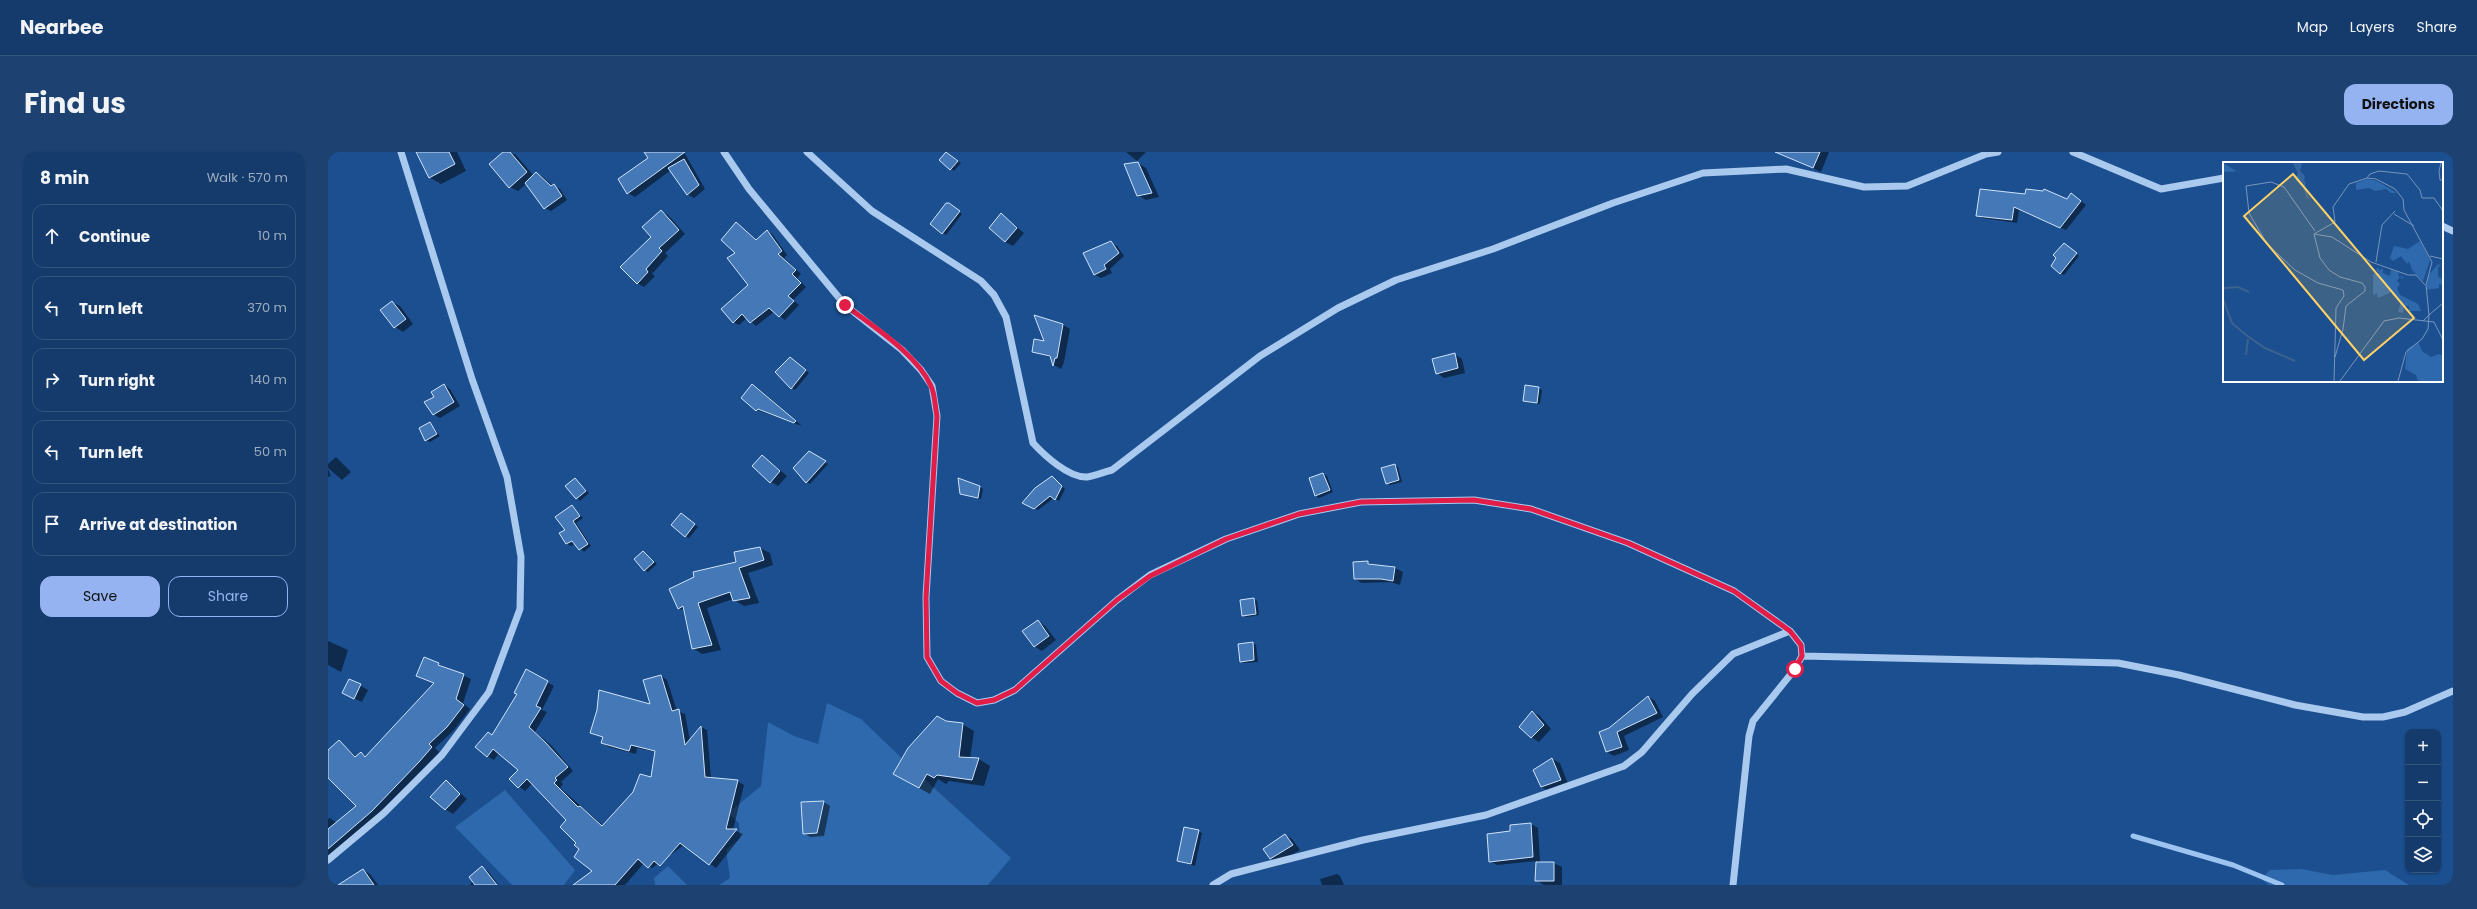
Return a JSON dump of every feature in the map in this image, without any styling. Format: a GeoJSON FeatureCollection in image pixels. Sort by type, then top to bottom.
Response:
{"type":"FeatureCollection","features":[{"type":"Feature","properties":{"kind":"street"},"geometry":{"type":"LineString","coordinates":[[328,860],[384,813],[442,755],[489,692],[520,609],[521,557],[507,477],[470,372],[401,152]]}},
{"type":"Feature","properties":{"kind":"street"},"geometry":{"type":"LineString","coordinates":[[724,152],[749,189],[845,305],[902,350],[921,370],[932,386],[937,416],[926,597],[927,657],[941,681],[957,693],[977,703],[994,700],[1015,690],[1117,600],[1150,576],[1226,539],[1299,514],[1361,502],[1474,500],[1531,509],[1628,543],[1734,591],[1790,631],[1801,645],[1802,656],[1795,669],[1753,721],[1749,736],[1733,885]]}},
{"type":"Feature","properties":{"kind":"street"},"geometry":{"type":"LineString","coordinates":[[807,152],[872,210],[981,281],[994,295],[1006,317],[1033,443],[1045,456],[1066,471],[1086,477],[1112,470],[1260,356],[1338,308],[1396,280],[1493,249],[1613,203],[1703,173],[1786,169],[1864,187],[1907,186],[1986,154],[1998,152]]}},
{"type":"Feature","properties":{"kind":"street"},"geometry":{"type":"LineString","coordinates":[[2073,152],[2161,188],[2223,178]]}},
{"type":"Feature","properties":{"kind":"street"},"geometry":{"type":"LineString","coordinates":[[2443,226],[2453,231]]}},
{"type":"Feature","properties":{"kind":"street"},"geometry":{"type":"LineString","coordinates":[[1213,885],[1231,874],[1362,840],[1486,815],[1624,766],[1642,752],[1697,688],[1733,654],[1790,631]]}},
{"type":"Feature","properties":{"kind":"street"},"geometry":{"type":"LineString","coordinates":[[1802,656],[2118,663],[2179,675],[2295,705],[2362,717],[2383,717],[2405,712],[2453,691]]}},
{"type":"Feature","properties":{"kind":"shaded area"},"geometry":{"type":"Polygon","coordinates":[[[827,703],[861,719],[912,768],[1011,858],[988,885],[719,885],[730,878],[726,850],[740,838],[739,823],[728,813],[761,786],[768,722],[794,736],[818,744],[827,703]]]}},
{"type":"Feature","properties":{"kind":"shaded area"},"geometry":{"type":"Polygon","coordinates":[[[505,790],[575,870],[564,885],[512,885],[455,827],[505,790]]]}},
{"type":"Feature","properties":{"kind":"shaded area"},"geometry":{"type":"Polygon","coordinates":[[[668,866],[687,885],[655,885],[654,878],[668,866]]]}},
{"type":"Feature","properties":{"kind":"shaded area"},"geometry":{"type":"Polygon","coordinates":[[[2301,869],[2333,875],[2385,870],[2409,885],[2269,885],[2261,879],[2270,870],[2301,869]]]}},
{"type":"Feature","properties":{"kind":"building"},"geometry":{"type":"Polygon","coordinates":[[[416,152],[449,152],[455,164],[429,178],[416,152]]]}},
{"type":"Feature","properties":{"kind":"building"},"geometry":{"type":"Polygon","coordinates":[[[503,152],[510,152],[527,172],[509,188],[489,164],[503,152]]]}},
{"type":"Feature","properties":{"kind":"building"},"geometry":{"type":"Polygon","coordinates":[[[644,152],[685,152],[627,194],[618,179],[648,158],[644,152]]]}},
{"type":"Feature","properties":{"kind":"building"},"geometry":{"type":"Polygon","coordinates":[[[946,152],[958,161],[950,170],[939,160],[946,152]]]}},
{"type":"Feature","properties":{"kind":"building"},"geometry":{"type":"Polygon","coordinates":[[[1775,152],[1820,152],[1813,168],[1775,152]]]}},
{"type":"Feature","properties":{"kind":"building"},"geometry":{"type":"Polygon","coordinates":[[[684,159],[699,185],[687,195],[668,168],[684,159]]]}},
{"type":"Feature","properties":{"kind":"building"},"geometry":{"type":"Polygon","coordinates":[[[1138,162],[1152,193],[1137,196],[1124,164],[1138,162]]]}},
{"type":"Feature","properties":{"kind":"building"},"geometry":{"type":"Polygon","coordinates":[[[536,172],[551,186],[554,184],[562,196],[544,209],[525,183],[536,172]]]}},
{"type":"Feature","properties":{"kind":"building"},"geometry":{"type":"Polygon","coordinates":[[[1980,189],[2025,194],[2026,189],[2043,191],[2044,189],[2067,199],[2071,193],[2081,201],[2060,228],[2014,207],[2012,220],[1976,216],[1980,189]]]}},
{"type":"Feature","properties":{"kind":"building"},"geometry":{"type":"Polygon","coordinates":[[[946,203],[949,203],[960,211],[942,234],[930,224],[946,203]]]}},
{"type":"Feature","properties":{"kind":"building"},"geometry":{"type":"Polygon","coordinates":[[[661,210],[679,230],[659,248],[662,251],[646,269],[648,272],[637,284],[620,267],[651,237],[642,227],[661,210]]]}},
{"type":"Feature","properties":{"kind":"building"},"geometry":{"type":"Polygon","coordinates":[[[1001,213],[1017,228],[1005,242],[989,228],[1001,213]]]}},
{"type":"Feature","properties":{"kind":"building"},"geometry":{"type":"Polygon","coordinates":[[[736,222],[756,240],[767,230],[782,251],[778,254],[796,270],[792,274],[801,283],[788,296],[794,301],[779,317],[769,308],[750,323],[742,314],[733,323],[721,309],[748,285],[727,258],[735,253],[721,240],[736,222]]]}},
{"type":"Feature","properties":{"kind":"building"},"geometry":{"type":"Polygon","coordinates":[[[1111,241],[1119,253],[1104,265],[1106,269],[1094,275],[1083,253],[1111,241]]]}},
{"type":"Feature","properties":{"kind":"building"},"geometry":{"type":"Polygon","coordinates":[[[2064,243],[2077,253],[2060,274],[2051,266],[2056,258],[2053,255],[2064,243]]]}},
{"type":"Feature","properties":{"kind":"building"},"geometry":{"type":"Polygon","coordinates":[[[392,301],[406,319],[394,328],[380,310],[392,301]]]}},
{"type":"Feature","properties":{"kind":"building"},"geometry":{"type":"Polygon","coordinates":[[[1034,315],[1063,324],[1057,358],[1055,358],[1053,366],[1050,356],[1032,352],[1034,339],[1044,341],[1034,315]]]}},
{"type":"Feature","properties":{"kind":"building"},"geometry":{"type":"Polygon","coordinates":[[[1455,353],[1458,368],[1436,374],[1432,359],[1455,353]]]}},
{"type":"Feature","properties":{"kind":"building"},"geometry":{"type":"Polygon","coordinates":[[[790,357],[806,370],[791,389],[775,372],[790,357]]]}},
{"type":"Feature","properties":{"kind":"building"},"geometry":{"type":"Polygon","coordinates":[[[444,384],[454,402],[433,415],[424,402],[434,397],[431,392],[444,384]]]}},
{"type":"Feature","properties":{"kind":"building"},"geometry":{"type":"Polygon","coordinates":[[[752,384],[796,421],[794,423],[758,409],[756,411],[741,398],[752,384]]]}},
{"type":"Feature","properties":{"kind":"building"},"geometry":{"type":"Polygon","coordinates":[[[1525,385],[1539,387],[1537,403],[1523,401],[1525,385]]]}},
{"type":"Feature","properties":{"kind":"building"},"geometry":{"type":"Polygon","coordinates":[[[430,422],[437,434],[425,441],[419,428],[430,422]]]}},
{"type":"Feature","properties":{"kind":"building"},"geometry":{"type":"Polygon","coordinates":[[[809,451],[826,461],[806,483],[793,468],[809,451]]]}},
{"type":"Feature","properties":{"kind":"building"},"geometry":{"type":"Polygon","coordinates":[[[762,455],[780,471],[770,483],[752,466],[762,455]]]}},
{"type":"Feature","properties":{"kind":"building"},"geometry":{"type":"Polygon","coordinates":[[[1395,464],[1399,480],[1386,484],[1381,468],[1395,464]]]}},
{"type":"Feature","properties":{"kind":"building"},"geometry":{"type":"Polygon","coordinates":[[[1323,473],[1330,490],[1315,496],[1309,478],[1323,473]]]}},
{"type":"Feature","properties":{"kind":"building"},"geometry":{"type":"Polygon","coordinates":[[[1052,476],[1062,486],[1055,500],[1050,496],[1034,509],[1022,503],[1035,488],[1052,476]]]}},
{"type":"Feature","properties":{"kind":"building"},"geometry":{"type":"Polygon","coordinates":[[[575,478],[586,491],[576,499],[565,486],[575,478]]]}},
{"type":"Feature","properties":{"kind":"building"},"geometry":{"type":"Polygon","coordinates":[[[958,478],[980,486],[978,498],[960,494],[958,478]]]}},
{"type":"Feature","properties":{"kind":"building"},"geometry":{"type":"Polygon","coordinates":[[[572,505],[580,516],[573,521],[588,544],[579,550],[572,541],[566,544],[559,533],[565,530],[555,517],[572,505]]]}},
{"type":"Feature","properties":{"kind":"building"},"geometry":{"type":"Polygon","coordinates":[[[681,513],[695,524],[685,537],[671,525],[681,513]]]}},
{"type":"Feature","properties":{"kind":"building"},"geometry":{"type":"Polygon","coordinates":[[[760,547],[764,560],[739,568],[750,598],[733,601],[730,592],[698,603],[712,645],[692,649],[683,606],[678,609],[669,589],[694,577],[693,572],[736,562],[734,552],[760,547]]]}},
{"type":"Feature","properties":{"kind":"building"},"geometry":{"type":"Polygon","coordinates":[[[643,551],[654,562],[644,571],[634,559],[643,551]]]}},
{"type":"Feature","properties":{"kind":"building"},"geometry":{"type":"Polygon","coordinates":[[[1368,561],[1368,564],[1395,567],[1393,581],[1381,579],[1354,579],[1353,562],[1368,561]]]}},
{"type":"Feature","properties":{"kind":"building"},"geometry":{"type":"Polygon","coordinates":[[[1254,598],[1256,614],[1242,616],[1240,600],[1254,598]]]}},
{"type":"Feature","properties":{"kind":"building"},"geometry":{"type":"Polygon","coordinates":[[[1038,620],[1049,636],[1034,647],[1022,631],[1038,620]]]}},
{"type":"Feature","properties":{"kind":"building"},"geometry":{"type":"Polygon","coordinates":[[[1253,642],[1254,660],[1240,662],[1238,644],[1253,642]]]}},
{"type":"Feature","properties":{"kind":"building"},"geometry":{"type":"Polygon","coordinates":[[[424,657],[439,663],[438,665],[464,674],[456,699],[464,705],[447,727],[429,744],[432,747],[419,762],[372,811],[328,849],[328,829],[356,806],[328,778],[328,750],[339,740],[355,757],[361,752],[365,757],[434,683],[416,676],[424,657]]]}},
{"type":"Feature","properties":{"kind":"building"},"geometry":{"type":"Polygon","coordinates":[[[526,669],[548,681],[536,706],[541,708],[529,727],[568,767],[555,778],[557,780],[554,783],[578,807],[580,806],[602,826],[633,792],[640,774],[651,777],[655,751],[631,745],[629,751],[601,743],[603,737],[590,733],[597,710],[599,690],[650,704],[643,680],[661,675],[672,711],[679,709],[685,745],[701,726],[705,777],[738,780],[726,829],[737,829],[709,865],[680,843],[660,866],[654,861],[648,868],[638,859],[615,885],[573,885],[592,871],[574,857],[579,849],[574,845],[576,843],[560,827],[566,820],[527,779],[518,788],[509,779],[518,770],[493,749],[487,757],[475,747],[488,732],[492,735],[517,694],[514,693],[526,669]]]}},
{"type":"Feature","properties":{"kind":"building"},"geometry":{"type":"Polygon","coordinates":[[[349,679],[361,684],[354,699],[342,693],[349,679]]]}},
{"type":"Feature","properties":{"kind":"building"},"geometry":{"type":"Polygon","coordinates":[[[1648,696],[1657,713],[1617,732],[1622,747],[1606,752],[1599,732],[1609,728],[1648,696]]]}},
{"type":"Feature","properties":{"kind":"building"},"geometry":{"type":"Polygon","coordinates":[[[1532,711],[1544,725],[1531,738],[1519,727],[1532,711]]]}},
{"type":"Feature","properties":{"kind":"building"},"geometry":{"type":"Polygon","coordinates":[[[937,716],[946,721],[963,723],[959,757],[979,758],[972,780],[937,775],[934,778],[927,774],[919,788],[893,774],[908,748],[937,716]]]}},
{"type":"Feature","properties":{"kind":"building"},"geometry":{"type":"Polygon","coordinates":[[[1552,758],[1561,780],[1541,787],[1533,770],[1552,758]]]}},
{"type":"Feature","properties":{"kind":"building"},"geometry":{"type":"Polygon","coordinates":[[[446,780],[460,794],[445,810],[430,797],[446,780]]]}},
{"type":"Feature","properties":{"kind":"building"},"geometry":{"type":"Polygon","coordinates":[[[824,801],[817,833],[803,834],[801,802],[824,801]]]}},
{"type":"Feature","properties":{"kind":"building"},"geometry":{"type":"Polygon","coordinates":[[[1531,823],[1533,857],[1489,862],[1487,834],[1510,831],[1510,825],[1531,823]]]}},
{"type":"Feature","properties":{"kind":"building"},"geometry":{"type":"Polygon","coordinates":[[[1184,827],[1199,830],[1191,864],[1177,861],[1184,827]]]}},
{"type":"Feature","properties":{"kind":"building"},"geometry":{"type":"Polygon","coordinates":[[[1285,834],[1293,845],[1270,859],[1263,849],[1285,834]]]}},
{"type":"Feature","properties":{"kind":"building"},"geometry":{"type":"Polygon","coordinates":[[[1536,862],[1554,862],[1554,881],[1535,881],[1536,862]]]}},
{"type":"Feature","properties":{"kind":"building"},"geometry":{"type":"Polygon","coordinates":[[[482,866],[497,885],[475,885],[469,877],[482,866]]]}},
{"type":"Feature","properties":{"kind":"building"},"geometry":{"type":"Polygon","coordinates":[[[363,869],[374,885],[338,885],[363,869]]]}},
{"type":"Feature","properties":{"kind":"waterway"},"geometry":{"type":"LineString","coordinates":[[2133,836],[2233,865],[2282,885]]}},
{"type":"Feature","properties":{"kind":"route"},"geometry":{"type":"LineString","coordinates":[[845,305],[902,350],[921,370],[932,386],[937,416],[926,597],[927,657],[941,681],[957,693],[977,703],[994,700],[1015,690],[1117,600],[1150,576],[1226,539],[1299,514],[1361,502],[1474,500],[1531,509],[1628,543],[1734,591],[1790,631],[1801,645],[1802,656],[1795,669]]}}]}
